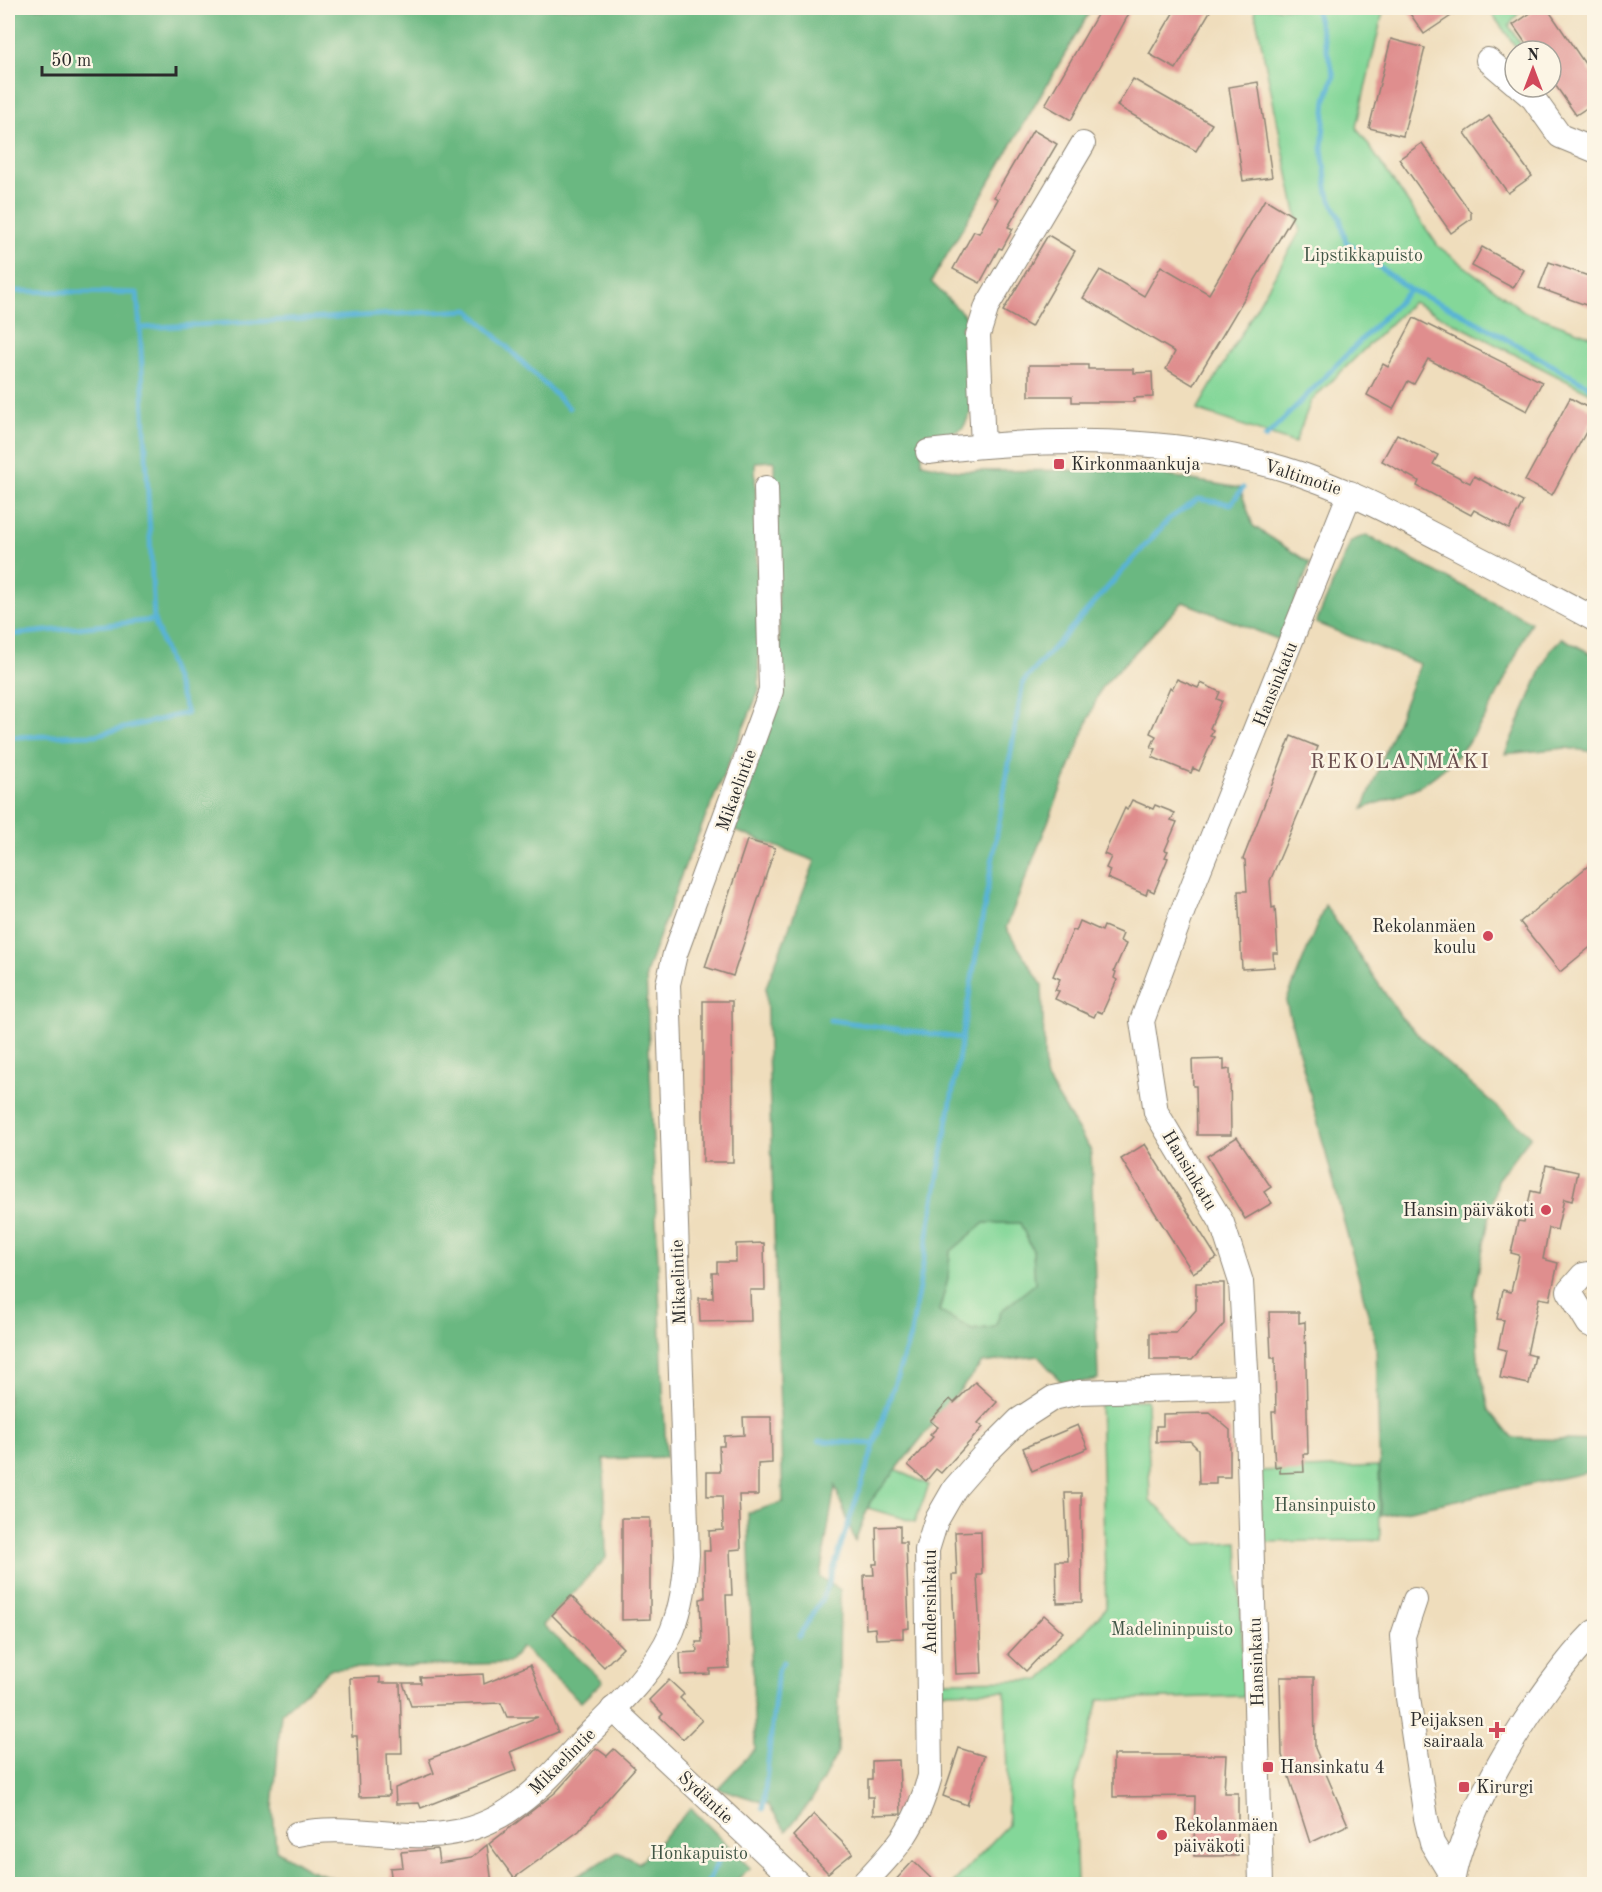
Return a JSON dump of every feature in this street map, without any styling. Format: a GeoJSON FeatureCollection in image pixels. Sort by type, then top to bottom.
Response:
{"type":"FeatureCollection","features":[{"type":"Feature","properties":{"kind":"street"},"geometry":{"type":"LineString","coordinates":[[1488,60],[1503,73]]}},
{"type":"Feature","properties":{"kind":"street"},"geometry":{"type":"LineString","coordinates":[[1534,99],[1560,136],[1594,150]]}},
{"type":"Feature","properties":{"kind":"street"},"geometry":{"type":"LineString","coordinates":[[983,446],[978,335],[987,306],[1083,144]]}},
{"type":"Feature","properties":{"kind":"street","name":"Valtimotie"},"geometry":{"type":"LineString","coordinates":[[928,452],[983,446],[1089,442],[1168,445],[1274,466],[1350,493],[1594,619]]}},
{"type":"Feature","properties":{"kind":"street","name":"Mikaelintie"},"geometry":{"type":"LineString","coordinates":[[297,1834],[317,1829],[427,1836],[458,1832],[481,1825],[518,1805],[544,1782],[613,1710],[658,1655],[672,1631],[684,1589],[687,1555],[668,984],[675,954],[771,691],[771,591],[766,488]]}},
{"type":"Feature","properties":{"kind":"street","name":"Hansinkatu"},"geometry":{"type":"LineString","coordinates":[[1261,1884],[1247,1386],[1241,1281],[1222,1223],[1156,1112],[1142,1021],[1183,910],[1350,493]]}},
{"type":"Feature","properties":{"kind":"street"},"geometry":{"type":"LineString","coordinates":[[1594,1273],[1583,1275],[1569,1291],[1589,1324],[1594,1326]]}},
{"type":"Feature","properties":{"kind":"street","name":"Andersinkatu"},"geometry":{"type":"LineString","coordinates":[[863,1884],[909,1832],[921,1809],[930,1776],[927,1550],[936,1521],[955,1488],[1019,1420],[1053,1398],[1080,1392],[1247,1386]]}},
{"type":"Feature","properties":{"kind":"street"},"geometry":{"type":"LineString","coordinates":[[1415,1600],[1403,1636],[1408,1698],[1426,1818],[1432,1843],[1452,1881]]}},
{"type":"Feature","properties":{"kind":"street"},"geometry":{"type":"LineString","coordinates":[[1452,1881],[1474,1816],[1500,1764],[1543,1696],[1594,1632]]}},
{"type":"Feature","properties":{"kind":"street","name":"Sydäntie"},"geometry":{"type":"LineString","coordinates":[[613,1710],[799,1884]]}},
{"type":"Feature","properties":{"kind":"green space"},"geometry":{"type":"Polygon","coordinates":[[[8,8],[1092,8],[931,282],[969,320],[960,328],[968,342],[971,412],[963,428],[922,447],[922,463],[958,471],[1131,470],[1240,488],[1253,526],[1310,563],[1280,640],[1183,602],[1101,688],[1006,928],[1042,985],[1045,1076],[1091,1151],[1098,1379],[1064,1385],[1038,1356],[982,1363],[870,1502],[855,1541],[835,1486],[820,1577],[840,1590],[838,1752],[811,1801],[786,1831],[768,1804],[718,1788],[755,1749],[748,1513],[783,1502],[766,987],[815,861],[733,830],[781,688],[774,461],[755,462],[759,691],[682,873],[646,974],[666,1457],[604,1459],[606,1558],[543,1625],[603,1681],[581,1702],[522,1647],[508,1663],[330,1669],[281,1713],[273,1810],[276,1850],[308,1869],[350,1884],[8,1884],[8,8]],[[984,1223],[950,1252],[948,1279],[939,1311],[972,1330],[995,1327],[1001,1311],[1035,1284],[1033,1251],[1020,1223],[984,1223]]]}},
{"type":"Feature","properties":{"kind":"green space","name":"Lipstikkapuisto"},"geometry":{"type":"Polygon","coordinates":[[[1254,8],[1384,8],[1356,127],[1438,246],[1525,312],[1594,337],[1594,395],[1413,302],[1311,401],[1295,443],[1197,410],[1300,232],[1254,8]]]}},
{"type":"Feature","properties":{"kind":"green space"},"geometry":{"type":"Polygon","coordinates":[[[1499,8],[1522,8],[1509,26],[1517,39],[1510,39],[1492,14],[1499,8]]]}},
{"type":"Feature","properties":{"kind":"green space"},"geometry":{"type":"Polygon","coordinates":[[[1366,535],[1531,622],[1501,688],[1477,730],[1462,750],[1426,782],[1363,809],[1420,664],[1316,623],[1351,541],[1366,535]]]}},
{"type":"Feature","properties":{"kind":"green space"},"geometry":{"type":"Polygon","coordinates":[[[1562,638],[1594,655],[1594,752],[1566,748],[1505,754],[1550,650],[1562,638]]]}},
{"type":"Feature","properties":{"kind":"green space"},"geometry":{"type":"Polygon","coordinates":[[[1325,905],[1401,1017],[1443,1060],[1531,1136],[1497,1180],[1474,1293],[1478,1359],[1489,1410],[1512,1438],[1594,1441],[1594,1471],[1381,1516],[1376,1344],[1286,1002],[1325,905]]]}},
{"type":"Feature","properties":{"kind":"green space"},"geometry":{"type":"Polygon","coordinates":[[[984,1223],[1020,1223],[1033,1251],[1035,1284],[1002,1311],[995,1327],[972,1330],[939,1311],[948,1279],[950,1252],[984,1223]]]}},
{"type":"Feature","properties":{"kind":"green space","name":"Madelininpuisto"},"geometry":{"type":"Polygon","coordinates":[[[1147,1400],[1150,1500],[1197,1544],[1238,1542],[1244,1696],[1099,1700],[1074,1789],[1077,1884],[952,1884],[1008,1825],[1005,1691],[939,1692],[939,1681],[1041,1680],[1106,1608],[1100,1401],[1147,1400]]]}},
{"type":"Feature","properties":{"kind":"green space"},"geometry":{"type":"Polygon","coordinates":[[[884,1464],[929,1485],[915,1522],[868,1508],[884,1464]]]}},
{"type":"Feature","properties":{"kind":"green space","name":"Hansinpuisto"},"geometry":{"type":"Polygon","coordinates":[[[1379,1466],[1380,1540],[1260,1542],[1260,1471],[1379,1466]]]}},
{"type":"Feature","properties":{"kind":"green space","name":"Honkapuisto"},"geometry":{"type":"Polygon","coordinates":[[[691,1808],[750,1868],[732,1884],[564,1884],[618,1852],[639,1863],[691,1808]]]}},
{"type":"Feature","properties":{"kind":"building"},"geometry":{"type":"Polygon","coordinates":[[[1101,8],[1132,8],[1071,120],[1045,105],[1101,8]]]}},
{"type":"Feature","properties":{"kind":"building"},"geometry":{"type":"Polygon","coordinates":[[[1176,8],[1212,8],[1176,69],[1149,54],[1176,8]]]}},
{"type":"Feature","properties":{"kind":"building"},"geometry":{"type":"Polygon","coordinates":[[[1406,8],[1463,8],[1424,34],[1406,8]]]}},
{"type":"Feature","properties":{"kind":"building"},"geometry":{"type":"Polygon","coordinates":[[[1538,8],[1547,8],[1594,77],[1594,103],[1576,115],[1563,96],[1563,39],[1523,39],[1513,25],[1538,8]]]}},
{"type":"Feature","properties":{"kind":"building"},"geometry":{"type":"Polygon","coordinates":[[[1391,39],[1425,48],[1403,136],[1369,128],[1391,39]]]}},
{"type":"Feature","properties":{"kind":"building"},"geometry":{"type":"Polygon","coordinates":[[[1133,79],[1212,124],[1196,151],[1117,106],[1133,79]]]}},
{"type":"Feature","properties":{"kind":"building"},"geometry":{"type":"Polygon","coordinates":[[[1258,82],[1272,177],[1243,181],[1229,87],[1258,82]]]}},
{"type":"Feature","properties":{"kind":"building"},"geometry":{"type":"Polygon","coordinates":[[[1489,116],[1532,176],[1508,193],[1465,133],[1489,116]]]}},
{"type":"Feature","properties":{"kind":"building"},"geometry":{"type":"Polygon","coordinates":[[[1033,130],[1057,144],[1008,227],[1013,229],[1002,249],[999,248],[980,283],[953,269],[974,231],[979,233],[998,199],[994,197],[1033,130]]]}},
{"type":"Feature","properties":{"kind":"building"},"geometry":{"type":"Polygon","coordinates":[[[1422,143],[1471,213],[1471,219],[1451,233],[1399,159],[1422,143]]]}},
{"type":"Feature","properties":{"kind":"building"},"geometry":{"type":"Polygon","coordinates":[[[1265,199],[1293,216],[1193,385],[1166,369],[1175,352],[1083,298],[1100,270],[1144,296],[1161,266],[1209,294],[1265,199]]]}},
{"type":"Feature","properties":{"kind":"building"},"geometry":{"type":"Polygon","coordinates":[[[1048,235],[1075,251],[1031,327],[1003,311],[1048,235]]]}},
{"type":"Feature","properties":{"kind":"building"},"geometry":{"type":"Polygon","coordinates":[[[1482,247],[1524,270],[1513,288],[1472,266],[1482,247]]]}},
{"type":"Feature","properties":{"kind":"building"},"geometry":{"type":"Polygon","coordinates":[[[1549,262],[1594,278],[1594,308],[1539,288],[1549,262]]]}},
{"type":"Feature","properties":{"kind":"building"},"geometry":{"type":"Polygon","coordinates":[[[1414,318],[1542,382],[1527,411],[1428,359],[1414,384],[1408,381],[1393,409],[1367,395],[1383,364],[1388,367],[1414,318]]]}},
{"type":"Feature","properties":{"kind":"building"},"geometry":{"type":"Polygon","coordinates":[[[1029,365],[1088,365],[1088,369],[1134,369],[1134,373],[1152,372],[1153,397],[1134,398],[1134,402],[1072,402],[1072,396],[1029,396],[1029,365]]]}},
{"type":"Feature","properties":{"kind":"building"},"geometry":{"type":"Polygon","coordinates":[[[1570,398],[1594,411],[1594,417],[1552,495],[1525,481],[1570,398]]]}},
{"type":"Feature","properties":{"kind":"building"},"geometry":{"type":"Polygon","coordinates":[[[1397,434],[1438,455],[1433,464],[1470,483],[1474,476],[1523,502],[1509,529],[1474,510],[1471,515],[1417,486],[1419,481],[1382,461],[1397,434]]]}},
{"type":"Feature","properties":{"kind":"building"},"geometry":{"type":"Polygon","coordinates":[[[1177,679],[1198,688],[1201,683],[1220,692],[1217,699],[1222,701],[1210,728],[1213,730],[1210,736],[1214,737],[1199,771],[1193,768],[1191,773],[1152,757],[1156,749],[1151,747],[1156,736],[1150,733],[1170,687],[1172,689],[1177,679]]]}},
{"type":"Feature","properties":{"kind":"building"},"geometry":{"type":"Polygon","coordinates":[[[1291,736],[1318,747],[1314,757],[1321,760],[1270,881],[1272,908],[1275,907],[1278,953],[1273,953],[1274,967],[1242,969],[1238,891],[1247,891],[1245,860],[1243,859],[1291,736]]]}},
{"type":"Feature","properties":{"kind":"building"},"geometry":{"type":"Polygon","coordinates":[[[1132,800],[1153,809],[1155,805],[1175,813],[1171,820],[1177,822],[1165,850],[1168,851],[1165,857],[1168,858],[1154,892],[1148,889],[1146,895],[1107,878],[1110,870],[1106,868],[1111,857],[1104,854],[1125,808],[1127,810],[1132,800]]]}},
{"type":"Feature","properties":{"kind":"building"},"geometry":{"type":"Polygon","coordinates":[[[747,840],[775,848],[733,976],[705,967],[747,840]]]}},
{"type":"Feature","properties":{"kind":"building"},"geometry":{"type":"Polygon","coordinates":[[[1594,861],[1594,944],[1560,972],[1520,922],[1594,861]]]}},
{"type":"Feature","properties":{"kind":"building"},"geometry":{"type":"Polygon","coordinates":[[[1080,921],[1102,931],[1104,926],[1123,934],[1120,941],[1126,944],[1114,971],[1116,972],[1114,978],[1117,980],[1102,1013],[1097,1011],[1094,1017],[1055,999],[1059,991],[1055,990],[1060,979],[1053,976],[1073,930],[1076,931],[1080,921]]]}},
{"type":"Feature","properties":{"kind":"building"},"geometry":{"type":"Polygon","coordinates":[[[703,1001],[732,1001],[733,1162],[703,1162],[703,1001]]]}},
{"type":"Feature","properties":{"kind":"building"},"geometry":{"type":"Polygon","coordinates":[[[1224,1059],[1224,1070],[1230,1069],[1231,1135],[1197,1135],[1196,1086],[1193,1086],[1192,1060],[1224,1059]]]}},
{"type":"Feature","properties":{"kind":"building"},"geometry":{"type":"Polygon","coordinates":[[[1237,1137],[1271,1187],[1264,1192],[1272,1203],[1245,1219],[1207,1156],[1237,1137]]]}},
{"type":"Feature","properties":{"kind":"building"},"geometry":{"type":"Polygon","coordinates":[[[1145,1144],[1217,1258],[1193,1273],[1121,1159],[1145,1144]]]}},
{"type":"Feature","properties":{"kind":"building"},"geometry":{"type":"Polygon","coordinates":[[[1546,1165],[1578,1172],[1572,1201],[1564,1199],[1557,1230],[1549,1228],[1543,1259],[1558,1263],[1550,1300],[1539,1298],[1527,1354],[1535,1356],[1529,1384],[1500,1378],[1506,1350],[1498,1348],[1504,1320],[1497,1319],[1503,1290],[1511,1292],[1519,1255],[1511,1253],[1518,1221],[1524,1222],[1531,1191],[1540,1193],[1546,1165]]]}},
{"type":"Feature","properties":{"kind":"building"},"geometry":{"type":"Polygon","coordinates":[[[764,1243],[765,1290],[750,1290],[751,1321],[700,1322],[699,1298],[713,1298],[712,1273],[717,1273],[717,1262],[736,1262],[736,1244],[764,1243]]]}},
{"type":"Feature","properties":{"kind":"building"},"geometry":{"type":"Polygon","coordinates":[[[1196,1283],[1224,1283],[1224,1324],[1192,1360],[1150,1360],[1150,1333],[1176,1333],[1196,1310],[1196,1283]]]}},
{"type":"Feature","properties":{"kind":"building"},"geometry":{"type":"Polygon","coordinates":[[[1269,1312],[1299,1312],[1299,1323],[1305,1322],[1308,1454],[1303,1454],[1304,1472],[1280,1473],[1280,1466],[1275,1467],[1272,1412],[1276,1412],[1275,1358],[1271,1358],[1269,1312]]]}},
{"type":"Feature","properties":{"kind":"building"},"geometry":{"type":"Polygon","coordinates":[[[975,1382],[997,1402],[978,1423],[983,1427],[941,1473],[936,1469],[926,1481],[908,1465],[933,1437],[930,1435],[938,1427],[930,1421],[950,1399],[954,1403],[975,1382]]]}},
{"type":"Feature","properties":{"kind":"building"},"geometry":{"type":"Polygon","coordinates":[[[1210,1413],[1230,1430],[1230,1477],[1216,1477],[1216,1484],[1199,1484],[1198,1449],[1190,1441],[1156,1442],[1156,1426],[1163,1426],[1163,1414],[1210,1413]]]}},
{"type":"Feature","properties":{"kind":"building"},"geometry":{"type":"Polygon","coordinates":[[[743,1417],[771,1417],[772,1463],[758,1464],[758,1495],[739,1495],[741,1549],[730,1550],[732,1595],[726,1595],[729,1668],[710,1669],[710,1674],[681,1675],[680,1653],[697,1652],[696,1642],[702,1642],[700,1599],[705,1598],[704,1551],[710,1551],[709,1531],[723,1530],[722,1496],[707,1496],[707,1472],[720,1472],[719,1446],[724,1446],[724,1436],[744,1435],[743,1417]]]}},
{"type":"Feature","properties":{"kind":"building"},"geometry":{"type":"Polygon","coordinates":[[[1078,1425],[1088,1448],[1032,1471],[1023,1448],[1078,1425]]]}},
{"type":"Feature","properties":{"kind":"building"},"geometry":{"type":"Polygon","coordinates":[[[1065,1493],[1081,1493],[1082,1602],[1057,1603],[1056,1561],[1068,1561],[1065,1493]]]}},
{"type":"Feature","properties":{"kind":"building"},"geometry":{"type":"Polygon","coordinates":[[[622,1518],[650,1518],[650,1619],[622,1620],[622,1518]]]}},
{"type":"Feature","properties":{"kind":"building"},"geometry":{"type":"Polygon","coordinates":[[[900,1526],[900,1542],[906,1542],[909,1628],[903,1629],[903,1638],[876,1639],[875,1628],[866,1629],[864,1575],[874,1575],[873,1564],[877,1564],[876,1527],[900,1526]]]}},
{"type":"Feature","properties":{"kind":"building"},"geometry":{"type":"Polygon","coordinates":[[[981,1531],[982,1575],[977,1575],[982,1673],[956,1674],[952,1575],[957,1575],[955,1532],[981,1531]]]}},
{"type":"Feature","properties":{"kind":"building"},"geometry":{"type":"Polygon","coordinates":[[[571,1596],[623,1648],[604,1667],[552,1615],[571,1596]]]}},
{"type":"Feature","properties":{"kind":"building"},"geometry":{"type":"Polygon","coordinates":[[[1044,1615],[1063,1632],[1026,1671],[1008,1654],[1044,1615]]]}},
{"type":"Feature","properties":{"kind":"building"},"geometry":{"type":"Polygon","coordinates":[[[530,1665],[558,1732],[510,1752],[517,1770],[421,1808],[419,1803],[396,1804],[395,1788],[434,1773],[429,1759],[538,1717],[507,1717],[501,1703],[411,1706],[403,1683],[421,1683],[420,1677],[483,1674],[484,1684],[530,1665]]]}},
{"type":"Feature","properties":{"kind":"building"},"geometry":{"type":"Polygon","coordinates":[[[380,1677],[380,1683],[400,1683],[402,1753],[387,1753],[389,1796],[359,1797],[357,1736],[352,1736],[350,1678],[380,1677]]]}},
{"type":"Feature","properties":{"kind":"building"},"geometry":{"type":"Polygon","coordinates":[[[1280,1677],[1314,1677],[1315,1748],[1348,1825],[1310,1843],[1282,1755],[1280,1677]]]}},
{"type":"Feature","properties":{"kind":"building"},"geometry":{"type":"Polygon","coordinates":[[[669,1680],[684,1694],[680,1698],[702,1720],[683,1739],[660,1717],[663,1714],[649,1700],[669,1680]]]}},
{"type":"Feature","properties":{"kind":"building"},"geometry":{"type":"Polygon","coordinates":[[[596,1748],[607,1756],[614,1749],[635,1768],[579,1831],[514,1878],[489,1844],[556,1792],[596,1748]]]}},
{"type":"Feature","properties":{"kind":"building"},"geometry":{"type":"Polygon","coordinates":[[[959,1748],[984,1756],[967,1805],[943,1796],[959,1748]]]}},
{"type":"Feature","properties":{"kind":"building"},"geometry":{"type":"Polygon","coordinates":[[[1113,1755],[1226,1755],[1224,1793],[1238,1793],[1238,1856],[1194,1856],[1195,1796],[1113,1797],[1113,1755]]]}},
{"type":"Feature","properties":{"kind":"building"},"geometry":{"type":"Polygon","coordinates":[[[899,1760],[901,1814],[873,1815],[873,1797],[868,1797],[868,1779],[872,1779],[872,1761],[899,1760]]]}},
{"type":"Feature","properties":{"kind":"building"},"geometry":{"type":"Polygon","coordinates":[[[814,1814],[853,1853],[828,1873],[793,1836],[814,1814]]]}},
{"type":"Feature","properties":{"kind":"building"},"geometry":{"type":"Polygon","coordinates":[[[487,1845],[492,1884],[392,1884],[390,1868],[403,1867],[401,1852],[437,1849],[439,1863],[471,1858],[487,1845]]]}},
{"type":"Feature","properties":{"kind":"building"},"geometry":{"type":"Polygon","coordinates":[[[913,1861],[937,1884],[892,1884],[913,1861]]]}},
{"type":"Feature","properties":{"kind":"waterway"},"geometry":{"type":"LineString","coordinates":[[1315,8],[1334,76],[1326,99],[1322,148],[1328,194],[1340,218],[1346,242],[1410,290]]}},
{"type":"Feature","properties":{"kind":"waterway"},"geometry":{"type":"LineString","coordinates":[[1265,438],[1410,290],[1459,312],[1594,389]]}},
{"type":"Feature","properties":{"kind":"waterway"},"geometry":{"type":"LineString","coordinates":[[8,291],[137,293],[140,328]]}},
{"type":"Feature","properties":{"kind":"waterway"},"geometry":{"type":"LineString","coordinates":[[8,635],[154,620],[140,328],[469,310],[569,408]]}},
{"type":"Feature","properties":{"kind":"waterway"},"geometry":{"type":"LineString","coordinates":[[799,1636],[825,1594],[911,1334],[1023,682],[1169,519],[1198,499],[1231,504],[1243,488]]}},
{"type":"Feature","properties":{"kind":"waterway"},"geometry":{"type":"LineString","coordinates":[[8,737],[95,735],[187,713],[154,620]]}},
{"type":"Feature","properties":{"kind":"waterway"},"geometry":{"type":"LineString","coordinates":[[830,1020],[961,1038]]}},
{"type":"Feature","properties":{"kind":"waterway"},"geometry":{"type":"LineString","coordinates":[[819,1441],[874,1444]]}},
{"type":"Feature","properties":{"kind":"waterway"},"geometry":{"type":"LineString","coordinates":[[763,1809],[778,1670],[783,1662]]}},
{"type":"Feature","properties":{"kind":"waterway"},"geometry":{"type":"LineString","coordinates":[[707,1884],[722,1853]]}},
{"type":"Feature","properties":{"kind":"place","name":"Kirkonmaankuja"},"geometry":{"type":"Point","coordinates":[1059,464]}},
{"type":"Feature","properties":{"kind":"place","name":"Rekolanmäen koulu"},"geometry":{"type":"Point","coordinates":[1488,936]}},
{"type":"Feature","properties":{"kind":"place","name":"Hansin päiväkoti"},"geometry":{"type":"Point","coordinates":[1546,1210]}},
{"type":"Feature","properties":{"kind":"place","name":"Peijaksen sairaala"},"geometry":{"type":"Point","coordinates":[1497,1730]}},
{"type":"Feature","properties":{"kind":"place","name":"Hansinkatu 4"},"geometry":{"type":"Point","coordinates":[1268,1767]}},
{"type":"Feature","properties":{"kind":"place","name":"Kirurgi"},"geometry":{"type":"Point","coordinates":[1464,1787]}},
{"type":"Feature","properties":{"kind":"place","name":"Rekolanmäen päiväkoti"},"geometry":{"type":"Point","coordinates":[1162,1835]}},
{"type":"Feature","properties":{"kind":"district","name":"REKOLANMÄKI"},"geometry":{"type":"Point","coordinates":[1400,761]}}]}
